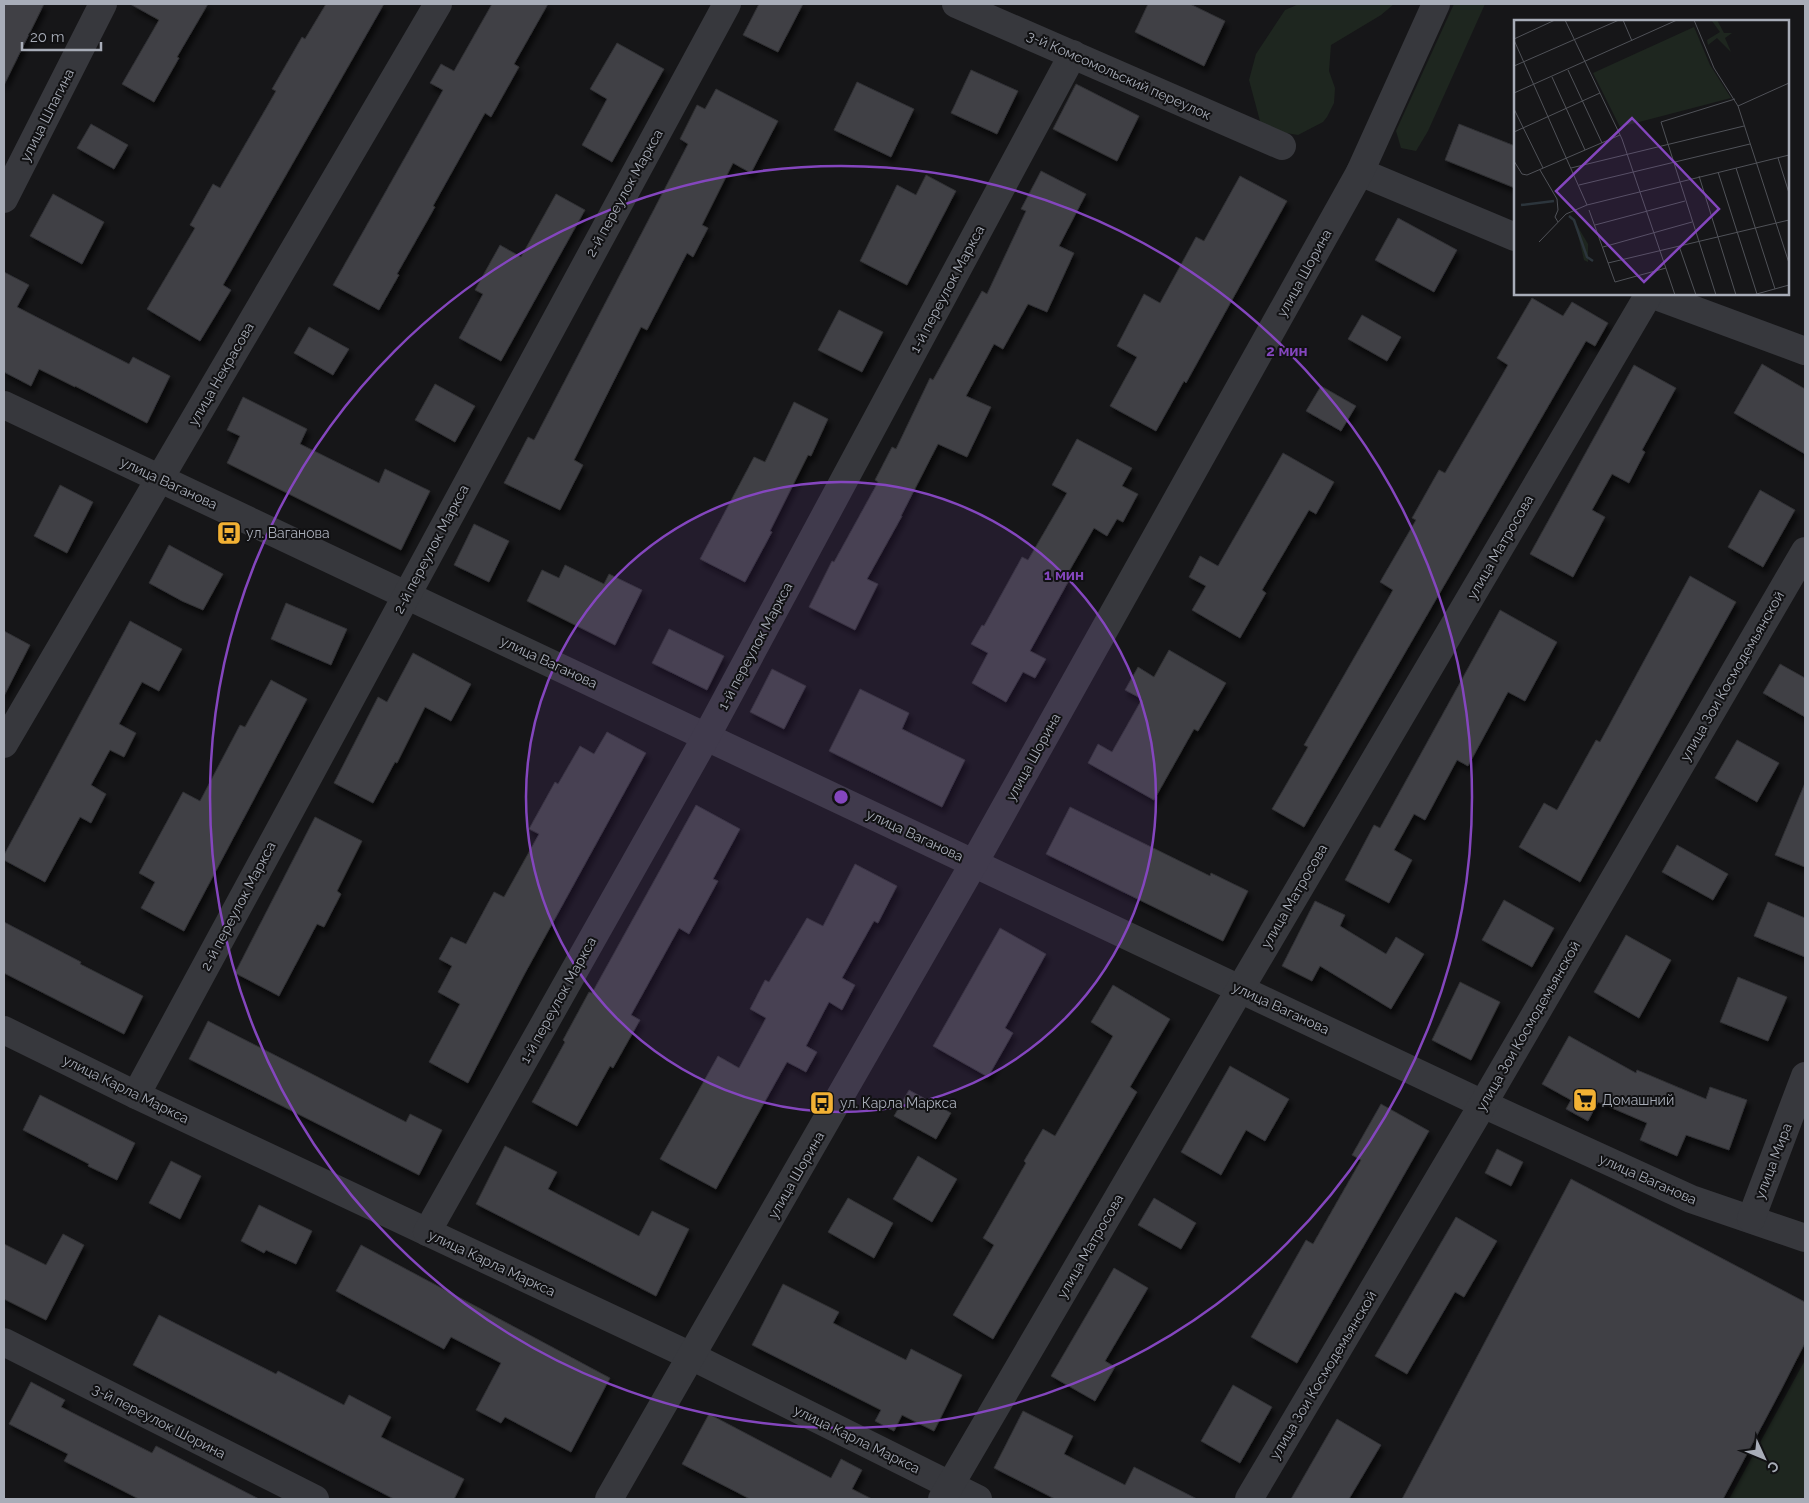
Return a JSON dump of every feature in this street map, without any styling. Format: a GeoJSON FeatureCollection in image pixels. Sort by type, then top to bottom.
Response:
{"type":"FeatureCollection","features":[{"type":"Feature","properties":{"kind":"street","name":"улица Шпагина"},"geometry":{"type":"LineString","coordinates":[[4,199],[103,4]]}},
{"type":"Feature","properties":{"kind":"street","name":"улица Некрасова"},"geometry":{"type":"LineString","coordinates":[[8,726],[160,478],[438,4]]}},
{"type":"Feature","properties":{"kind":"street","name":"2-й переулок Маркса"},"geometry":{"type":"LineString","coordinates":[[136,1095],[727,4]]}},
{"type":"Feature","properties":{"kind":"street","name":"3-й Комсомольский переулок"},"geometry":{"type":"LineString","coordinates":[[956,4],[1282,146]]}},
{"type":"Feature","properties":{"kind":"street","name":"улица Шорина"},"geometry":{"type":"LineString","coordinates":[[609,1499],[974,863],[1360,172],[1436,4]]}},
{"type":"Feature","properties":{"kind":"street","name":"1-й переулок Маркса"},"geometry":{"type":"LineString","coordinates":[[427,1232],[706,737],[1073,54]]}},
{"type":"Feature","properties":{"kind":"street"},"geometry":{"type":"LineString","coordinates":[[1360,172],[1514,237]]}},
{"type":"Feature","properties":{"kind":"street","name":"улица Матросова"},"geometry":{"type":"LineString","coordinates":[[946,1492],[1649,295]]}},
{"type":"Feature","properties":{"kind":"street"},"geometry":{"type":"LineString","coordinates":[[1653,295],[1805,351]]}},
{"type":"Feature","properties":{"kind":"street","name":"улица Ваганова"},"geometry":{"type":"LineString","coordinates":[[4,405],[1483,1104],[1691,1199],[1805,1238]]}},
{"type":"Feature","properties":{"kind":"street","name":"улица Зои Космодемьянской"},"geometry":{"type":"LineString","coordinates":[[1249,1499],[1483,1104],[1805,551]]}},
{"type":"Feature","properties":{"kind":"street","name":"улица Карла Маркса"},"geometry":{"type":"LineString","coordinates":[[4,1030],[136,1095],[692,1356],[946,1492],[978,1499]]}},
{"type":"Feature","properties":{"kind":"street","name":"улица Мира"},"geometry":{"type":"LineString","coordinates":[[1751,1219],[1805,1076]]}},
{"type":"Feature","properties":{"kind":"street","name":"3-й переулок Шорина"},"geometry":{"type":"LineString","coordinates":[[4,1342],[315,1499]]}},
{"type":"Feature","properties":{"kind":"shaded area"},"geometry":{"type":"Polygon","coordinates":[[[1299,4],[1394,4],[1381,15],[1331,45],[1329,71],[1335,88],[1334,103],[1323,122],[1298,135],[1269,130],[1260,121],[1249,80],[1256,54],[1285,10],[1299,4]]]}},
{"type":"Feature","properties":{"kind":"shaded area"},"geometry":{"type":"Polygon","coordinates":[[[1454,4],[1485,4],[1428,131],[1416,151],[1401,148],[1396,131],[1454,4]]]}},
{"type":"Feature","properties":{"kind":"shaded area"},"geometry":{"type":"Polygon","coordinates":[[[1805,1360],[1805,1499],[1729,1499],[1805,1360]]]}},
{"type":"Feature","properties":{"kind":"building"},"geometry":{"type":"Polygon","coordinates":[[[4,4],[44,4],[4,85],[4,4]]]}},
{"type":"Feature","properties":{"kind":"building"},"geometry":{"type":"Polygon","coordinates":[[[130,4],[208,4],[177,57],[179,58],[154,102],[122,84],[159,20],[130,4]]]}},
{"type":"Feature","properties":{"kind":"building"},"geometry":{"type":"Polygon","coordinates":[[[326,4],[384,4],[223,285],[231,290],[200,341],[147,309],[195,228],[190,225],[213,184],[220,188],[276,91],[272,89],[302,37],[305,39],[326,4]]]}},
{"type":"Feature","properties":{"kind":"building"},"geometry":{"type":"Polygon","coordinates":[[[492,4],[548,4],[514,64],[519,67],[491,117],[485,113],[433,206],[435,207],[379,310],[333,285],[443,90],[430,83],[441,64],[454,71],[492,4]]]}},
{"type":"Feature","properties":{"kind":"building"},"geometry":{"type":"Polygon","coordinates":[[[759,4],[803,4],[778,52],[743,35],[759,4]]]}},
{"type":"Feature","properties":{"kind":"building"},"geometry":{"type":"Polygon","coordinates":[[[1148,4],[1190,4],[1225,21],[1204,66],[1135,32],[1148,4]]]}},
{"type":"Feature","properties":{"kind":"building"},"geometry":{"type":"Polygon","coordinates":[[[617,43],[664,69],[612,162],[582,145],[607,99],[590,89],[617,43]]]}},
{"type":"Feature","properties":{"kind":"building"},"geometry":{"type":"Polygon","coordinates":[[[971,70],[1018,91],[997,134],[951,113],[971,70]]]}},
{"type":"Feature","properties":{"kind":"building"},"geometry":{"type":"Polygon","coordinates":[[[857,82],[914,109],[891,157],[834,130],[857,82]]]}},
{"type":"Feature","properties":{"kind":"building"},"geometry":{"type":"Polygon","coordinates":[[[1076,84],[1139,116],[1117,161],[1053,129],[1076,84]]]}},
{"type":"Feature","properties":{"kind":"building"},"geometry":{"type":"Polygon","coordinates":[[[716,89],[778,121],[751,173],[733,163],[702,225],[708,228],[693,257],[687,253],[647,330],[641,327],[574,460],[583,465],[560,510],[504,483],[528,437],[534,440],[688,144],[680,139],[697,105],[705,109],[716,89]]]}},
{"type":"Feature","properties":{"kind":"building"},"geometry":{"type":"Polygon","coordinates":[[[91,124],[128,145],[114,169],[77,148],[91,124]]]}},
{"type":"Feature","properties":{"kind":"building"},"geometry":{"type":"Polygon","coordinates":[[[1459,124],[1514,146],[1514,188],[1445,160],[1459,124]]]}},
{"type":"Feature","properties":{"kind":"building"},"geometry":{"type":"Polygon","coordinates":[[[1041,171],[1086,194],[1059,246],[1074,253],[1047,312],[1028,304],[1003,349],[994,344],[966,396],[991,407],[967,457],[938,444],[902,516],[867,579],[878,584],[855,630],[809,607],[832,561],[834,562],[878,482],[875,480],[892,447],[896,449],[930,378],[933,380],[982,291],[987,294],[1026,211],[1021,209],[1041,171]]]}},
{"type":"Feature","properties":{"kind":"building"},"geometry":{"type":"Polygon","coordinates":[[[926,175],[956,191],[907,285],[860,261],[897,185],[916,195],[926,175]]]}},
{"type":"Feature","properties":{"kind":"building"},"geometry":{"type":"Polygon","coordinates":[[[1240,176],[1287,201],[1186,383],[1184,381],[1156,431],[1110,406],[1137,357],[1117,346],[1144,294],[1160,303],[1196,237],[1204,241],[1240,176]]]}},
{"type":"Feature","properties":{"kind":"building"},"geometry":{"type":"Polygon","coordinates":[[[53,194],[104,222],[82,264],[30,236],[53,194]]]}},
{"type":"Feature","properties":{"kind":"building"},"geometry":{"type":"Polygon","coordinates":[[[556,194],[585,210],[501,361],[459,338],[483,294],[475,290],[500,245],[521,257],[556,194]]]}},
{"type":"Feature","properties":{"kind":"building"},"geometry":{"type":"Polygon","coordinates":[[[1398,218],[1457,250],[1434,292],[1375,260],[1398,218]]]}},
{"type":"Feature","properties":{"kind":"building"},"geometry":{"type":"Polygon","coordinates":[[[4,272],[29,285],[17,307],[129,364],[133,357],[170,376],[147,423],[39,369],[31,386],[4,372],[4,272]]]}},
{"type":"Feature","properties":{"kind":"building"},"geometry":{"type":"Polygon","coordinates":[[[1532,298],[1563,316],[1572,302],[1608,323],[1595,346],[1586,341],[1304,827],[1272,809],[1308,747],[1304,745],[1393,590],[1380,582],[1416,520],[1412,518],[1439,470],[1445,473],[1508,365],[1497,358],[1532,298]]]}},
{"type":"Feature","properties":{"kind":"building"},"geometry":{"type":"Polygon","coordinates":[[[839,310],[883,332],[862,372],[818,350],[839,310]]]}},
{"type":"Feature","properties":{"kind":"building"},"geometry":{"type":"Polygon","coordinates":[[[1362,315],[1401,337],[1387,361],[1348,339],[1362,315]]]}},
{"type":"Feature","properties":{"kind":"building"},"geometry":{"type":"Polygon","coordinates":[[[309,327],[349,349],[333,375],[294,353],[309,327]]]}},
{"type":"Feature","properties":{"kind":"building"},"geometry":{"type":"Polygon","coordinates":[[[1762,364],[1805,389],[1805,454],[1734,413],[1762,364]]]}},
{"type":"Feature","properties":{"kind":"building"},"geometry":{"type":"Polygon","coordinates":[[[1634,365],[1676,388],[1642,450],[1645,452],[1629,483],[1612,474],[1592,510],[1605,517],[1573,577],[1530,554],[1634,365]]]}},
{"type":"Feature","properties":{"kind":"building"},"geometry":{"type":"Polygon","coordinates":[[[435,384],[475,406],[455,442],[415,420],[435,384]]]}},
{"type":"Feature","properties":{"kind":"building"},"geometry":{"type":"Polygon","coordinates":[[[1321,386],[1356,406],[1341,431],[1306,411],[1321,386]]]}},
{"type":"Feature","properties":{"kind":"building"},"geometry":{"type":"Polygon","coordinates":[[[243,397],[307,429],[300,444],[379,483],[385,469],[430,491],[401,550],[227,463],[240,436],[227,430],[243,397]]]}},
{"type":"Feature","properties":{"kind":"building"},"geometry":{"type":"Polygon","coordinates":[[[794,402],[828,419],[811,456],[808,455],[770,531],[772,532],[745,582],[700,559],[754,457],[765,462],[794,402]]]}},
{"type":"Feature","properties":{"kind":"building"},"geometry":{"type":"Polygon","coordinates":[[[1077,439],[1132,468],[1122,486],[1138,494],[1123,522],[1117,519],[1107,536],[1094,528],[1064,580],[1068,582],[1030,651],[1046,659],[1035,678],[1023,672],[1006,702],[972,683],[988,653],[971,644],[982,625],[984,626],[1022,557],[1028,560],[1067,493],[1052,485],[1077,439]]]}},
{"type":"Feature","properties":{"kind":"building"},"geometry":{"type":"Polygon","coordinates":[[[1283,453],[1334,482],[1316,514],[1309,510],[1262,590],[1266,593],[1240,638],[1192,610],[1206,586],[1189,577],[1200,556],[1218,566],[1283,453]]]}},
{"type":"Feature","properties":{"kind":"building"},"geometry":{"type":"Polygon","coordinates":[[[60,485],[93,502],[67,553],[34,536],[60,485]]]}},
{"type":"Feature","properties":{"kind":"building"},"geometry":{"type":"Polygon","coordinates":[[[1760,490],[1795,510],[1763,567],[1728,547],[1760,490]]]}},
{"type":"Feature","properties":{"kind":"building"},"geometry":{"type":"Polygon","coordinates":[[[474,524],[509,541],[489,582],[454,565],[474,524]]]}},
{"type":"Feature","properties":{"kind":"building"},"geometry":{"type":"Polygon","coordinates":[[[169,545],[223,574],[203,610],[149,583],[169,545]]]}},
{"type":"Feature","properties":{"kind":"building"},"geometry":{"type":"Polygon","coordinates":[[[565,565],[604,584],[609,574],[642,590],[615,645],[527,601],[542,570],[559,578],[565,565]]]}},
{"type":"Feature","properties":{"kind":"building"},"geometry":{"type":"Polygon","coordinates":[[[1690,576],[1736,602],[1580,882],[1519,847],[1544,803],[1557,810],[1596,740],[1600,742],[1690,576]]]}},
{"type":"Feature","properties":{"kind":"building"},"geometry":{"type":"Polygon","coordinates":[[[286,603],[347,629],[331,665],[271,639],[286,603]]]}},
{"type":"Feature","properties":{"kind":"building"},"geometry":{"type":"Polygon","coordinates":[[[1500,610],[1557,642],[1525,701],[1508,692],[1468,766],[1457,760],[1425,820],[1414,814],[1394,850],[1412,860],[1389,903],[1345,880],[1374,825],[1380,828],[1500,610]]]}},
{"type":"Feature","properties":{"kind":"building"},"geometry":{"type":"Polygon","coordinates":[[[130,621],[182,649],[159,691],[142,682],[119,724],[136,733],[124,757],[110,750],[91,785],[106,794],[91,823],[80,817],[45,882],[4,860],[4,855],[130,621]]]}},
{"type":"Feature","properties":{"kind":"building"},"geometry":{"type":"Polygon","coordinates":[[[669,629],[724,656],[707,690],[652,663],[669,629]]]}},
{"type":"Feature","properties":{"kind":"building"},"geometry":{"type":"Polygon","coordinates":[[[4,631],[30,645],[4,696],[4,631]]]}},
{"type":"Feature","properties":{"kind":"building"},"geometry":{"type":"Polygon","coordinates":[[[1169,650],[1226,683],[1198,731],[1194,729],[1154,800],[1088,763],[1098,744],[1112,752],[1142,699],[1125,690],[1138,667],[1154,677],[1169,650]]]}},
{"type":"Feature","properties":{"kind":"building"},"geometry":{"type":"Polygon","coordinates":[[[413,653],[471,684],[451,721],[425,707],[397,763],[395,762],[373,803],[334,783],[378,697],[387,702],[413,653]]]}},
{"type":"Feature","properties":{"kind":"building"},"geometry":{"type":"Polygon","coordinates":[[[1780,664],[1805,678],[1805,717],[1763,693],[1780,664]]]}},
{"type":"Feature","properties":{"kind":"building"},"geometry":{"type":"Polygon","coordinates":[[[772,669],[806,686],[784,729],[750,712],[772,669]]]}},
{"type":"Feature","properties":{"kind":"building"},"geometry":{"type":"Polygon","coordinates":[[[271,680],[307,699],[184,931],[141,908],[155,882],[139,873],[183,792],[200,801],[240,725],[245,727],[271,680]]]}},
{"type":"Feature","properties":{"kind":"building"},"geometry":{"type":"Polygon","coordinates":[[[860,689],[909,713],[902,729],[965,760],[942,807],[829,751],[860,689]]]}},
{"type":"Feature","properties":{"kind":"building"},"geometry":{"type":"Polygon","coordinates":[[[607,732],[646,753],[524,975],[468,1083],[429,1062],[460,1004],[438,992],[452,966],[439,959],[451,937],[466,944],[494,892],[504,897],[539,834],[529,829],[555,782],[558,784],[580,746],[594,754],[607,732]]]}},
{"type":"Feature","properties":{"kind":"building"},"geometry":{"type":"Polygon","coordinates":[[[1737,740],[1779,763],[1757,802],[1715,778],[1737,740]]]}},
{"type":"Feature","properties":{"kind":"building"},"geometry":{"type":"Polygon","coordinates":[[[1805,783],[1805,867],[1775,855],[1805,783]]]}},
{"type":"Feature","properties":{"kind":"building"},"geometry":{"type":"Polygon","coordinates":[[[696,805],[740,829],[713,879],[718,881],[689,934],[679,928],[631,1015],[640,1020],[613,1068],[610,1066],[577,1126],[532,1102],[565,1042],[563,1040],[589,992],[592,993],[696,805]]]}},
{"type":"Feature","properties":{"kind":"building"},"geometry":{"type":"Polygon","coordinates":[[[1070,807],[1210,876],[1211,873],[1248,891],[1223,941],[1046,854],[1070,807]]]}},
{"type":"Feature","properties":{"kind":"building"},"geometry":{"type":"Polygon","coordinates":[[[315,817],[362,841],[337,891],[341,894],[324,927],[317,924],[279,996],[235,973],[315,817]]]}},
{"type":"Feature","properties":{"kind":"building"},"geometry":{"type":"Polygon","coordinates":[[[1677,845],[1728,874],[1713,900],[1662,872],[1677,845]]]}},
{"type":"Feature","properties":{"kind":"building"},"geometry":{"type":"Polygon","coordinates":[[[855,864],[897,886],[878,923],[874,921],[842,978],[855,985],[842,1010],[829,1002],[806,1046],[817,1052],[806,1072],[787,1062],[716,1189],[660,1159],[718,1056],[739,1068],[766,1018],[750,1009],[765,980],[769,982],[807,918],[823,926],[855,864]]]}},
{"type":"Feature","properties":{"kind":"building"},"geometry":{"type":"Polygon","coordinates":[[[1504,900],[1554,928],[1532,967],[1482,940],[1504,900]]]}},
{"type":"Feature","properties":{"kind":"building"},"geometry":{"type":"Polygon","coordinates":[[[1315,901],[1345,915],[1340,926],[1386,954],[1396,937],[1424,954],[1391,1009],[1320,966],[1312,981],[1282,966],[1315,901]]]}},
{"type":"Feature","properties":{"kind":"building"},"geometry":{"type":"Polygon","coordinates":[[[1768,902],[1805,918],[1805,957],[1754,936],[1768,902]]]}},
{"type":"Feature","properties":{"kind":"building"},"geometry":{"type":"Polygon","coordinates":[[[4,922],[143,996],[124,1034],[4,973],[4,922]]]}},
{"type":"Feature","properties":{"kind":"building"},"geometry":{"type":"Polygon","coordinates":[[[1000,928],[1046,954],[1005,1028],[1013,1033],[988,1077],[933,1046],[1000,928]]]}},
{"type":"Feature","properties":{"kind":"building"},"geometry":{"type":"Polygon","coordinates":[[[1626,935],[1671,960],[1639,1018],[1594,992],[1626,935]]]}},
{"type":"Feature","properties":{"kind":"building"},"geometry":{"type":"Polygon","coordinates":[[[1738,977],[1787,997],[1768,1041],[1720,1022],[1738,977]]]}},
{"type":"Feature","properties":{"kind":"building"},"geometry":{"type":"Polygon","coordinates":[[[1460,982],[1500,1002],[1471,1060],[1432,1040],[1460,982]]]}},
{"type":"Feature","properties":{"kind":"building"},"geometry":{"type":"Polygon","coordinates":[[[1113,985],[1170,1019],[1130,1087],[1137,1092],[993,1339],[953,1315],[994,1245],[983,1238],[1026,1163],[1024,1161],[1043,1129],[1055,1136],[1113,1036],[1091,1022],[1113,985]]]}},
{"type":"Feature","properties":{"kind":"building"},"geometry":{"type":"Polygon","coordinates":[[[208,1021],[406,1122],[410,1114],[442,1130],[419,1175],[189,1059],[208,1021]]]}},
{"type":"Feature","properties":{"kind":"building"},"geometry":{"type":"Polygon","coordinates":[[[1569,1036],[1636,1073],[1637,1070],[1706,1099],[1710,1087],[1747,1100],[1729,1150],[1686,1135],[1677,1156],[1640,1140],[1647,1123],[1598,1102],[1588,1121],[1566,1109],[1571,1100],[1542,1084],[1569,1036]]]}},
{"type":"Feature","properties":{"kind":"building"},"geometry":{"type":"Polygon","coordinates":[[[1230,1066],[1289,1099],[1265,1141],[1246,1130],[1221,1175],[1181,1152],[1230,1066]]]}},
{"type":"Feature","properties":{"kind":"building"},"geometry":{"type":"Polygon","coordinates":[[[909,1090],[951,1113],[936,1139],[894,1116],[909,1090]]]}},
{"type":"Feature","properties":{"kind":"building"},"geometry":{"type":"Polygon","coordinates":[[[40,1095],[135,1143],[117,1180],[23,1130],[40,1095]]]}},
{"type":"Feature","properties":{"kind":"building"},"geometry":{"type":"Polygon","coordinates":[[[1381,1104],[1429,1131],[1297,1363],[1251,1337],[1306,1240],[1313,1244],[1361,1160],[1352,1155],[1381,1104]]]}},
{"type":"Feature","properties":{"kind":"building"},"geometry":{"type":"Polygon","coordinates":[[[505,1146],[557,1172],[548,1189],[639,1236],[652,1211],[689,1229],[656,1296],[476,1204],[505,1146]]]}},
{"type":"Feature","properties":{"kind":"building"},"geometry":{"type":"Polygon","coordinates":[[[1497,1149],[1523,1162],[1511,1186],[1485,1173],[1497,1149]]]}},
{"type":"Feature","properties":{"kind":"building"},"geometry":{"type":"Polygon","coordinates":[[[918,1156],[957,1179],[932,1222],[893,1199],[918,1156]]]}},
{"type":"Feature","properties":{"kind":"building"},"geometry":{"type":"Polygon","coordinates":[[[171,1161],[201,1176],[180,1219],[149,1203],[171,1161]]]}},
{"type":"Feature","properties":{"kind":"building"},"geometry":{"type":"Polygon","coordinates":[[[1571,1179],[1805,1302],[1805,1343],[1781,1390],[1723,1499],[1402,1499],[1571,1179]]]}},
{"type":"Feature","properties":{"kind":"building"},"geometry":{"type":"Polygon","coordinates":[[[848,1198],[893,1223],[874,1258],[828,1232],[848,1198]]]}},
{"type":"Feature","properties":{"kind":"building"},"geometry":{"type":"Polygon","coordinates":[[[1154,1198],[1196,1223],[1181,1249],[1138,1225],[1154,1198]]]}},
{"type":"Feature","properties":{"kind":"building"},"geometry":{"type":"Polygon","coordinates":[[[259,1205],[312,1231],[296,1264],[266,1250],[264,1253],[241,1241],[259,1205]]]}},
{"type":"Feature","properties":{"kind":"building"},"geometry":{"type":"Polygon","coordinates":[[[1456,1217],[1497,1241],[1464,1297],[1455,1292],[1407,1374],[1375,1356],[1456,1217]]]}},
{"type":"Feature","properties":{"kind":"building"},"geometry":{"type":"Polygon","coordinates":[[[63,1234],[84,1245],[46,1320],[4,1299],[4,1244],[46,1265],[63,1234]]]}},
{"type":"Feature","properties":{"kind":"building"},"geometry":{"type":"Polygon","coordinates":[[[361,1245],[610,1378],[571,1452],[505,1417],[501,1423],[476,1410],[501,1363],[451,1337],[444,1349],[336,1291],[361,1245]]]}},
{"type":"Feature","properties":{"kind":"building"},"geometry":{"type":"Polygon","coordinates":[[[1114,1268],[1148,1288],[1105,1361],[1115,1367],[1095,1401],[1051,1376],[1114,1268]]]}},
{"type":"Feature","properties":{"kind":"building"},"geometry":{"type":"Polygon","coordinates":[[[783,1284],[839,1312],[833,1323],[906,1360],[911,1349],[962,1375],[934,1431],[902,1415],[894,1431],[875,1421],[881,1410],[752,1345],[783,1284]]]}},
{"type":"Feature","properties":{"kind":"building"},"geometry":{"type":"Polygon","coordinates":[[[159,1315],[276,1374],[278,1371],[344,1405],[349,1395],[391,1417],[381,1437],[464,1479],[454,1499],[394,1499],[133,1365],[159,1315]]]}},
{"type":"Feature","properties":{"kind":"building"},"geometry":{"type":"Polygon","coordinates":[[[31,1382],[65,1400],[61,1407],[152,1453],[156,1446],[259,1499],[139,1499],[64,1461],[68,1454],[9,1424],[31,1382]]]}},
{"type":"Feature","properties":{"kind":"building"},"geometry":{"type":"Polygon","coordinates":[[[1233,1385],[1272,1407],[1240,1463],[1201,1441],[1233,1385]]]}},
{"type":"Feature","properties":{"kind":"building"},"geometry":{"type":"Polygon","coordinates":[[[1023,1411],[1073,1436],[1064,1454],[1125,1485],[1134,1467],[1197,1499],[1055,1499],[994,1468],[1023,1411]]]}},
{"type":"Feature","properties":{"kind":"building"},"geometry":{"type":"Polygon","coordinates":[[[709,1414],[831,1478],[841,1459],[862,1470],[852,1489],[872,1499],[750,1499],[682,1464],[709,1414]]]}},
{"type":"Feature","properties":{"kind":"building"},"geometry":{"type":"Polygon","coordinates":[[[1337,1419],[1381,1445],[1349,1499],[1291,1499],[1337,1419]]]}},
{"type":"Feature","properties":{"kind":"place","name":"ул. Ваганова"},"geometry":{"type":"Point","coordinates":[229,533]}},
{"type":"Feature","properties":{"kind":"place","name":"Домашний"},"geometry":{"type":"Point","coordinates":[1585,1100]}},
{"type":"Feature","properties":{"kind":"place","name":"ул. Карла Маркса"},"geometry":{"type":"Point","coordinates":[822,1103]}}]}
